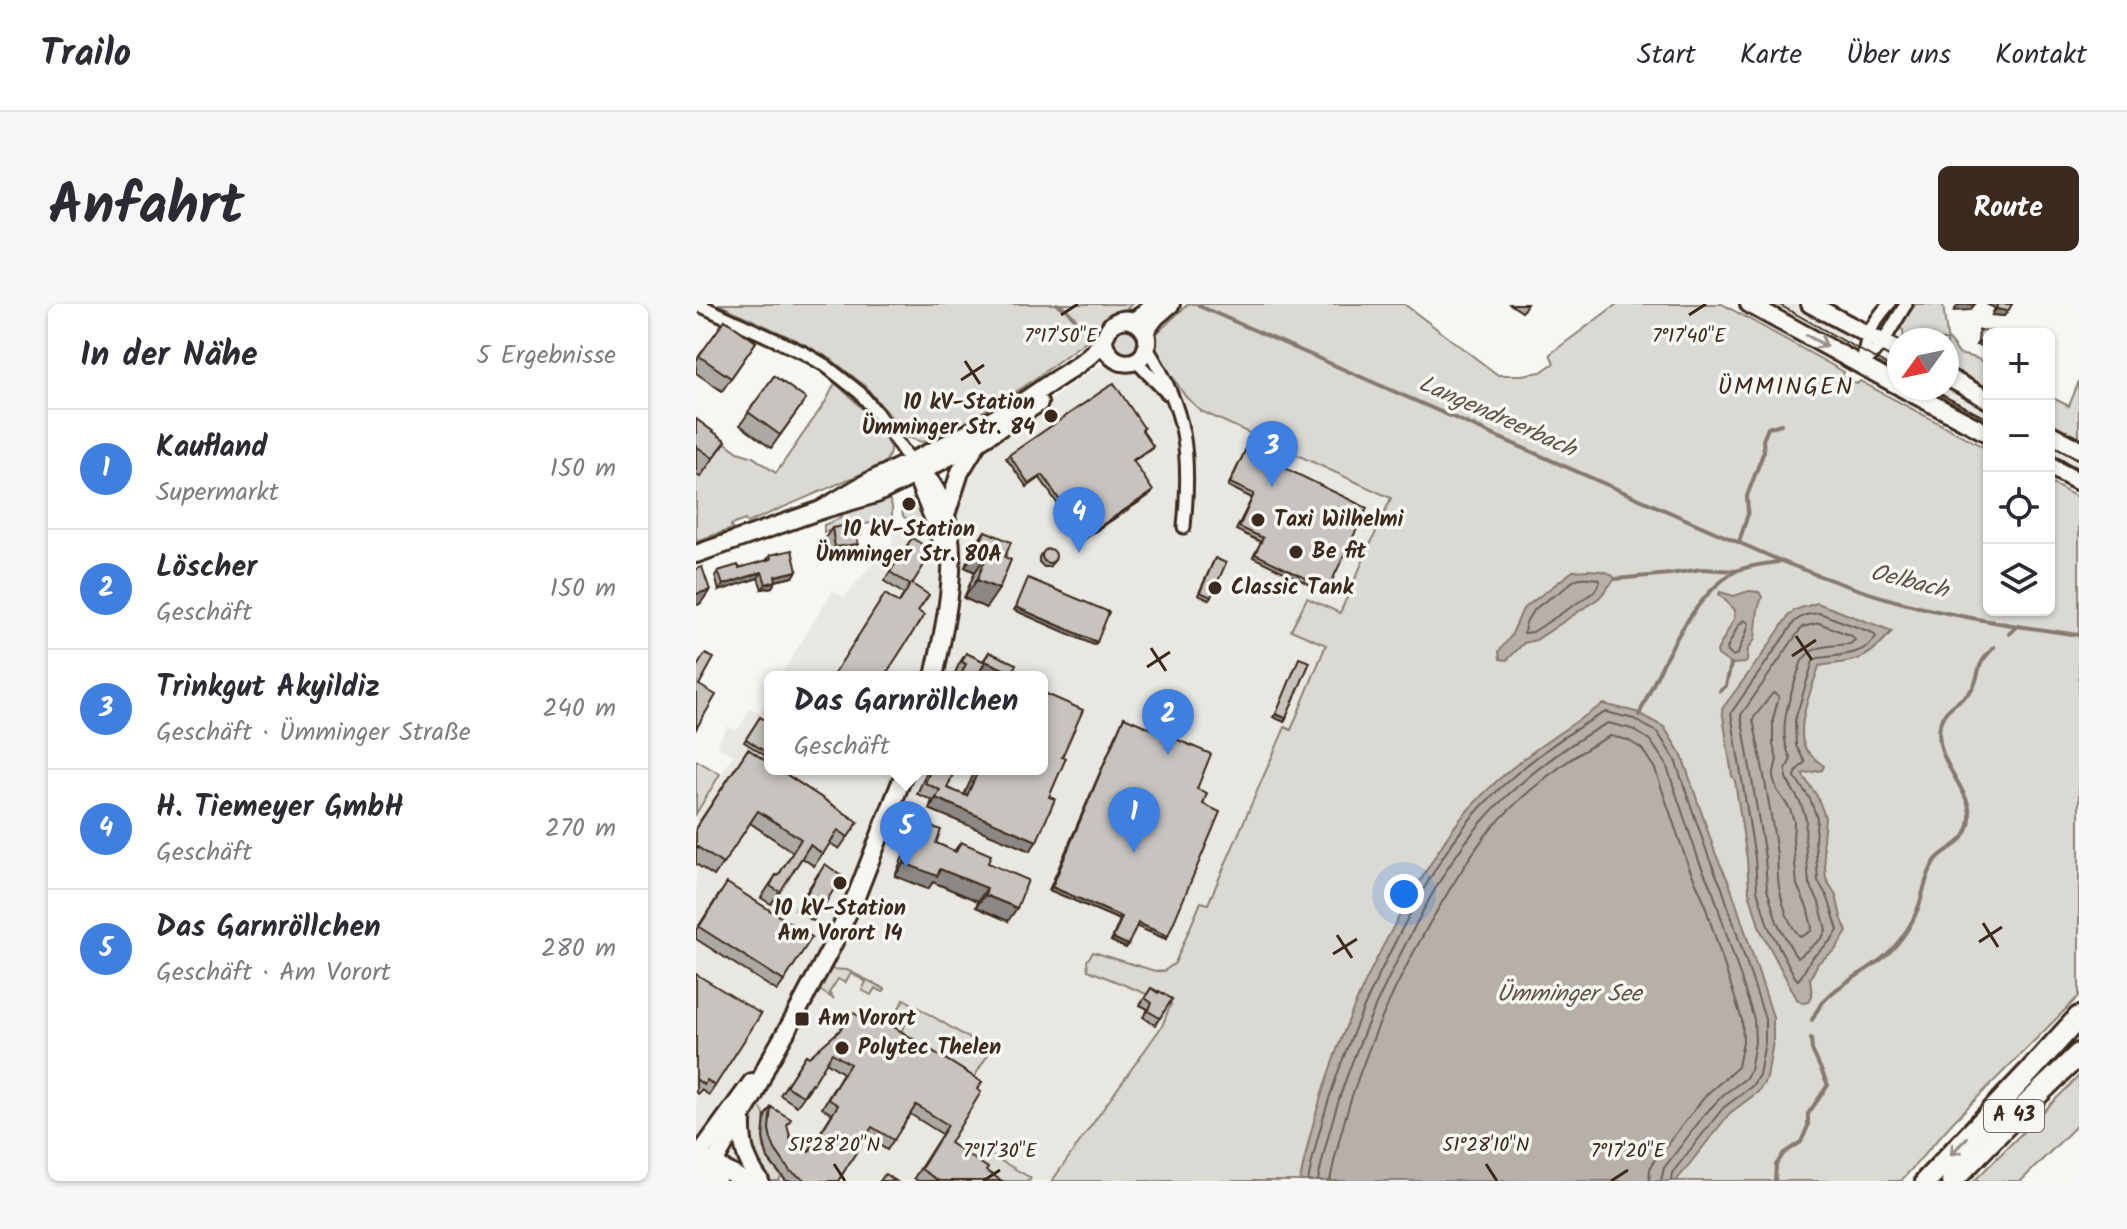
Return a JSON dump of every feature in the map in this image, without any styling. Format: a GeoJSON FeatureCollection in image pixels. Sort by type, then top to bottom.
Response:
{"type":"FeatureCollection","features":[{"type":"Feature","properties":{"kind":"highway"},"geometry":{"type":"LineString","coordinates":[[2030,1071],[2079,1017]]}},
{"type":"Feature","properties":{"kind":"highway","name":"A 43"},"geometry":{"type":"LineString","coordinates":[[1926,1181],[2030,1071],[2079,1025]]}},
{"type":"Feature","properties":{"kind":"highway","name":"A 43"},"geometry":{"type":"LineString","coordinates":[[1952,1181],[2079,1054]]}},
{"type":"Feature","properties":{"kind":"street"},"geometry":{"type":"LineString","coordinates":[[697,304],[804,353],[860,393],[916,470],[950,572]]}},
{"type":"Feature","properties":{"kind":"street"},"geometry":{"type":"LineString","coordinates":[[1141,340],[1153,304]]}},
{"type":"Feature","properties":{"kind":"street"},"geometry":{"type":"LineString","coordinates":[[1171,304],[1156,317],[1141,340],[1124,363],[1111,357],[1104,346],[1107,329],[1125,319],[1141,340],[1172,399],[1182,424],[1186,446],[1184,527]]}},
{"type":"Feature","properties":{"kind":"street"},"geometry":{"type":"LineString","coordinates":[[1749,304],[1887,379]]}},
{"type":"Feature","properties":{"kind":"street"},"geometry":{"type":"LineString","coordinates":[[1810,304],[1887,344]]}},
{"type":"Feature","properties":{"kind":"street"},"geometry":{"type":"LineString","coordinates":[[1862,366],[1867,334],[1889,304]]}},
{"type":"Feature","properties":{"kind":"street"},"geometry":{"type":"LineString","coordinates":[[1862,366],[1883,342],[1906,304]]}},
{"type":"Feature","properties":{"kind":"street"},"geometry":{"type":"LineString","coordinates":[[696,554],[876,494],[967,434],[1025,401],[1089,356],[1104,340]]}},
{"type":"Feature","properties":{"kind":"street"},"geometry":{"type":"LineString","coordinates":[[916,470],[979,441],[1111,357]]}},
{"type":"Feature","properties":{"kind":"street"},"geometry":{"type":"LineString","coordinates":[[1959,384],[1983,397]]}},
{"type":"Feature","properties":{"kind":"street"},"geometry":{"type":"LineString","coordinates":[[1925,400],[1983,431]]}},
{"type":"Feature","properties":{"kind":"street"},"geometry":{"type":"LineString","coordinates":[[2055,436],[2079,449]]}},
{"type":"Feature","properties":{"kind":"street"},"geometry":{"type":"LineString","coordinates":[[946,515],[960,472],[979,441]]}},
{"type":"Feature","properties":{"kind":"street"},"geometry":{"type":"LineString","coordinates":[[2055,469],[2079,482]]}},
{"type":"Feature","properties":{"kind":"street"},"geometry":{"type":"LineString","coordinates":[[916,470],[931,482],[946,515],[950,540],[945,619],[935,671]]}},
{"type":"Feature","properties":{"kind":"street"},"geometry":{"type":"LineString","coordinates":[[701,1162],[742,1116],[754,1095],[857,894],[904,775]]}},
{"type":"Feature","properties":{"kind":"street"},"geometry":{"type":"LineString","coordinates":[[701,1162],[746,1089],[767,1065]]}},
{"type":"Feature","properties":{"kind":"street"},"geometry":{"type":"LineString","coordinates":[[742,1116],[744,1153],[760,1181]]}},
{"type":"Feature","properties":{"kind":"street"},"geometry":{"type":"LineString","coordinates":[[701,1162],[717,1181]]}},
{"type":"Feature","properties":{"kind":"street"},"geometry":{"type":"LineString","coordinates":[[701,1162],[745,1181]]}},
{"type":"Feature","properties":{"kind":"shaded area"},"geometry":{"type":"Polygon","coordinates":[[[718,304],[1132,304],[1108,318],[1098,332],[1025,386],[964,423],[922,442],[909,438],[865,386],[831,359],[718,304]]]}},
{"type":"Feature","properties":{"kind":"shaded area"},"geometry":{"type":"Polygon","coordinates":[[[1188,304],[1404,304],[1498,375],[1521,375],[1541,372],[1554,363],[1550,354],[1617,304],[1722,304],[1844,372],[1842,376],[1857,384],[1860,381],[1887,395],[1887,400],[1896,400],[1983,447],[1983,616],[2055,616],[2055,485],[2079,498],[2079,996],[1953,1122],[1901,1181],[1052,1181],[1162,1026],[1171,1004],[1088,970],[1087,961],[1093,952],[1155,971],[1164,971],[1175,963],[1201,902],[1208,904],[1285,727],[1291,730],[1326,645],[1291,630],[1307,598],[1340,613],[1391,498],[1201,411],[1185,396],[1156,351],[1156,334],[1188,304]]]}},
{"type":"Feature","properties":{"kind":"shaded area"},"geometry":{"type":"Polygon","coordinates":[[[1766,304],[1797,304],[1853,335],[1846,345],[1766,304]]]}},
{"type":"Feature","properties":{"kind":"shaded area"},"geometry":{"type":"Polygon","coordinates":[[[1916,304],[1943,304],[1946,328],[1900,328],[1916,304]]]}},
{"type":"Feature","properties":{"kind":"shaded area"},"geometry":{"type":"Polygon","coordinates":[[[1126,329],[1135,332],[1138,341],[1135,350],[1126,353],[1117,350],[1114,341],[1117,332],[1126,329]]]}},
{"type":"Feature","properties":{"kind":"shaded area"},"geometry":{"type":"Polygon","coordinates":[[[1156,351],[1185,396],[1201,411],[1391,498],[1162,1026],[1052,1181],[696,1181],[696,817],[733,755],[717,746],[728,726],[735,730],[740,727],[750,708],[759,712],[764,705],[764,775],[1048,775],[1048,671],[784,671],[833,590],[844,597],[893,541],[891,527],[897,524],[913,530],[935,554],[939,552],[952,526],[961,482],[985,447],[1094,369],[1105,364],[1138,369],[1156,351]]]}},
{"type":"Feature","properties":{"kind":"shaded area"},"geometry":{"type":"Polygon","coordinates":[[[1959,354],[1983,362],[1983,388],[1959,375],[1959,354]]]}},
{"type":"Feature","properties":{"kind":"shaded area"},"geometry":{"type":"Polygon","coordinates":[[[2079,381],[2079,441],[2055,428],[2055,399],[2069,406],[2079,381]]]}},
{"type":"Feature","properties":{"kind":"shaded area"},"geometry":{"type":"Polygon","coordinates":[[[835,383],[883,432],[890,451],[884,463],[747,523],[745,520],[731,525],[732,529],[696,541],[696,421],[738,452],[753,457],[776,473],[835,383]]]}},
{"type":"Feature","properties":{"kind":"shaded area"},"geometry":{"type":"Polygon","coordinates":[[[1959,391],[1983,405],[1983,423],[1939,400],[1959,400],[1959,391]]]}},
{"type":"Feature","properties":{"kind":"shaded area"},"geometry":{"type":"Polygon","coordinates":[[[2055,444],[2079,457],[2079,475],[2055,462],[2055,444]]]}},
{"type":"Feature","properties":{"kind":"shaded area"},"geometry":{"type":"Polygon","coordinates":[[[887,495],[892,506],[892,519],[824,532],[824,525],[841,518],[842,514],[887,495]]]}},
{"type":"Feature","properties":{"kind":"shaded area"},"geometry":{"type":"Polygon","coordinates":[[[917,498],[928,517],[937,550],[924,533],[903,516],[905,504],[907,506],[912,503],[910,500],[917,498]]]}},
{"type":"Feature","properties":{"kind":"shaded area"},"geometry":{"type":"Polygon","coordinates":[[[696,760],[720,774],[696,814],[696,760]]]}},
{"type":"Feature","properties":{"kind":"shaded area"},"geometry":{"type":"Polygon","coordinates":[[[831,969],[847,970],[885,989],[883,992],[875,988],[871,995],[862,990],[866,982],[851,973],[845,983],[838,979],[829,993],[834,999],[819,990],[831,969]]]}},
{"type":"Feature","properties":{"kind":"shaded area"},"geometry":{"type":"Polygon","coordinates":[[[904,999],[990,1051],[973,1079],[897,1038],[910,1017],[898,1010],[904,999]]]}},
{"type":"Feature","properties":{"kind":"shaded area"},"geometry":{"type":"Polygon","coordinates":[[[2079,1076],[2079,1123],[2021,1181],[1974,1181],[2079,1076]]]}},
{"type":"Feature","properties":{"kind":"shaded area"},"geometry":{"type":"Polygon","coordinates":[[[757,1105],[765,1118],[764,1147],[781,1176],[779,1181],[768,1181],[754,1154],[751,1136],[757,1105]]]}},
{"type":"Feature","properties":{"kind":"shaded area"},"geometry":{"type":"Polygon","coordinates":[[[982,1150],[1031,1178],[1029,1181],[997,1181],[963,1155],[974,1161],[982,1150]]]}},
{"type":"Feature","properties":{"kind":"water"},"geometry":{"type":"Polygon","coordinates":[[[1573,571],[1607,572],[1615,579],[1599,598],[1536,640],[1524,643],[1507,660],[1500,659],[1499,651],[1511,636],[1523,609],[1573,571]]]}},
{"type":"Feature","properties":{"kind":"water"},"geometry":{"type":"Polygon","coordinates":[[[1749,591],[1759,592],[1762,597],[1755,639],[1748,649],[1747,661],[1731,664],[1717,651],[1734,619],[1735,610],[1719,594],[1734,596],[1749,591]]]}},
{"type":"Feature","properties":{"kind":"water"},"geometry":{"type":"Polygon","coordinates":[[[1817,603],[1892,631],[1867,655],[1819,666],[1804,714],[1804,746],[1824,766],[1822,770],[1802,774],[1817,796],[1825,817],[1826,879],[1836,895],[1847,932],[1835,950],[1818,963],[1810,979],[1812,995],[1809,1002],[1802,1003],[1760,929],[1749,892],[1747,859],[1722,709],[1789,615],[1817,603]]]}},
{"type":"Feature","properties":{"kind":"water","name":"Ümminger See"},"geometry":{"type":"Polygon","coordinates":[[[1603,704],[1636,712],[1664,727],[1682,756],[1716,855],[1730,885],[1773,1017],[1773,1042],[1767,1078],[1758,1092],[1730,1113],[1676,1181],[1300,1181],[1320,1100],[1348,1021],[1384,945],[1441,847],[1463,815],[1500,778],[1603,704]]]}},
{"type":"Feature","properties":{"kind":"building"},"geometry":{"type":"Polygon","coordinates":[[[1998,304],[2012,304],[2008,311],[1996,309],[1998,304]]]}},
{"type":"Feature","properties":{"kind":"building"},"geometry":{"type":"Polygon","coordinates":[[[725,320],[756,342],[731,378],[699,356],[725,320]]]}},
{"type":"Feature","properties":{"kind":"building"},"geometry":{"type":"Polygon","coordinates":[[[1979,330],[1983,331],[1983,342],[1978,342],[1979,330]]]}},
{"type":"Feature","properties":{"kind":"building"},"geometry":{"type":"Polygon","coordinates":[[[774,376],[806,399],[780,435],[748,412],[774,376]]]}},
{"type":"Feature","properties":{"kind":"building"},"geometry":{"type":"Polygon","coordinates":[[[1114,383],[1153,446],[1133,460],[1153,491],[1084,537],[1043,475],[1029,484],[1009,455],[1114,383]]]}},
{"type":"Feature","properties":{"kind":"building"},"geometry":{"type":"Polygon","coordinates":[[[696,419],[726,441],[713,458],[696,446],[696,419]]]}},
{"type":"Feature","properties":{"kind":"building"},"geometry":{"type":"Polygon","coordinates":[[[1246,449],[1367,508],[1328,589],[1255,554],[1263,538],[1239,527],[1254,494],[1230,483],[1246,449]]]}},
{"type":"Feature","properties":{"kind":"building"},"geometry":{"type":"Polygon","coordinates":[[[854,524],[858,544],[835,547],[832,528],[854,524]]]}},
{"type":"Feature","properties":{"kind":"building"},"geometry":{"type":"Polygon","coordinates":[[[985,531],[1011,542],[1005,557],[1011,560],[999,589],[977,580],[988,553],[978,548],[985,531]]]}},
{"type":"Feature","properties":{"kind":"building"},"geometry":{"type":"Polygon","coordinates":[[[912,538],[933,551],[912,584],[929,595],[918,611],[924,615],[888,671],[836,671],[885,594],[899,603],[910,585],[890,572],[912,538]]]}},
{"type":"Feature","properties":{"kind":"building"},"geometry":{"type":"Polygon","coordinates":[[[1049,549],[1056,556],[1049,563],[1042,556],[1049,549]]]}},
{"type":"Feature","properties":{"kind":"building"},"geometry":{"type":"Polygon","coordinates":[[[792,550],[797,571],[775,576],[776,581],[766,584],[762,572],[723,585],[718,571],[771,559],[770,555],[792,550]]]}},
{"type":"Feature","properties":{"kind":"building"},"geometry":{"type":"Polygon","coordinates":[[[1215,558],[1226,563],[1211,597],[1200,592],[1215,558]]]}},
{"type":"Feature","properties":{"kind":"building"},"geometry":{"type":"Polygon","coordinates":[[[702,567],[710,590],[696,594],[696,569],[702,567]]]}},
{"type":"Feature","properties":{"kind":"building"},"geometry":{"type":"Polygon","coordinates":[[[1028,578],[1109,612],[1097,642],[1016,607],[1028,578]]]}},
{"type":"Feature","properties":{"kind":"building"},"geometry":{"type":"Polygon","coordinates":[[[989,652],[1016,664],[1013,671],[1003,671],[985,661],[989,652]]]}},
{"type":"Feature","properties":{"kind":"building"},"geometry":{"type":"Polygon","coordinates":[[[966,653],[985,662],[980,671],[963,671],[966,664],[962,662],[966,653]]]}},
{"type":"Feature","properties":{"kind":"building"},"geometry":{"type":"Polygon","coordinates":[[[705,654],[714,658],[699,685],[716,695],[696,729],[696,668],[705,654]]]}},
{"type":"Feature","properties":{"kind":"building"},"geometry":{"type":"Polygon","coordinates":[[[1299,658],[1310,662],[1286,718],[1276,714],[1299,658]]]}},
{"type":"Feature","properties":{"kind":"building"},"geometry":{"type":"Polygon","coordinates":[[[1048,695],[1083,710],[1062,757],[1066,758],[1049,797],[1055,799],[1037,841],[936,798],[940,790],[925,783],[928,775],[952,775],[947,788],[967,796],[976,775],[1048,775],[1048,695]]]}},
{"type":"Feature","properties":{"kind":"building"},"geometry":{"type":"Polygon","coordinates":[[[760,717],[764,719],[764,751],[746,739],[760,717]]]}},
{"type":"Feature","properties":{"kind":"building"},"geometry":{"type":"Polygon","coordinates":[[[1124,717],[1211,754],[1197,789],[1207,793],[1203,804],[1220,812],[1168,936],[1138,923],[1128,945],[1113,938],[1122,917],[1052,887],[1124,717]]]}},
{"type":"Feature","properties":{"kind":"building"},"geometry":{"type":"Polygon","coordinates":[[[748,749],[764,760],[764,775],[787,775],[858,822],[848,837],[838,830],[823,854],[810,845],[780,892],[770,886],[801,839],[758,811],[723,864],[696,846],[696,828],[748,749]]]}},
{"type":"Feature","properties":{"kind":"building"},"geometry":{"type":"Polygon","coordinates":[[[921,822],[941,830],[936,843],[956,852],[961,842],[991,855],[988,863],[1028,880],[1017,908],[985,895],[987,888],[940,869],[937,876],[904,863],[921,822]]]}},
{"type":"Feature","properties":{"kind":"building"},"geometry":{"type":"Polygon","coordinates":[[[825,864],[842,876],[820,912],[802,901],[825,864]]]}},
{"type":"Feature","properties":{"kind":"building"},"geometry":{"type":"Polygon","coordinates":[[[727,883],[812,937],[784,981],[699,927],[727,883]]]}},
{"type":"Feature","properties":{"kind":"building"},"geometry":{"type":"Polygon","coordinates":[[[696,974],[761,1014],[715,1086],[707,1080],[704,1085],[696,1079],[696,974]]]}},
{"type":"Feature","properties":{"kind":"building"},"geometry":{"type":"Polygon","coordinates":[[[1151,988],[1172,999],[1160,1018],[1148,1011],[1152,1003],[1145,998],[1151,988]]]}},
{"type":"Feature","properties":{"kind":"building"},"geometry":{"type":"Polygon","coordinates":[[[852,1012],[877,1027],[881,1019],[982,1082],[977,1089],[981,1092],[950,1143],[1002,1181],[939,1181],[921,1169],[948,1125],[916,1105],[894,1140],[872,1127],[838,1181],[807,1181],[790,1171],[771,1139],[771,1107],[791,1119],[787,1125],[791,1141],[809,1152],[838,1105],[828,1099],[850,1064],[832,1053],[803,1096],[786,1086],[806,1055],[809,1057],[839,1031],[852,1012]]]}},
{"type":"Feature","properties":{"kind":"building"},"geometry":{"type":"Polygon","coordinates":[[[885,1174],[896,1181],[880,1181],[885,1174]]]}},
{"type":"Feature","properties":{"kind":"waterway"},"geometry":{"type":"LineString","coordinates":[[1057,304],[1076,320]]}},
{"type":"Feature","properties":{"kind":"waterway","name":"Langendreerbach"},"geometry":{"type":"LineString","coordinates":[[1199,306],[1811,573],[1925,608],[2079,635]]}},
{"type":"Feature","properties":{"kind":"waterway"},"geometry":{"type":"LineString","coordinates":[[1739,542],[1748,514],[1747,496],[1764,451],[1763,440],[1768,428],[1781,424]]}},
{"type":"Feature","properties":{"kind":"waterway"},"geometry":{"type":"LineString","coordinates":[[1639,715],[1678,636],[1704,598],[1736,571],[1778,562]]}},
{"type":"Feature","properties":{"kind":"waterway"},"geometry":{"type":"LineString","coordinates":[[1615,579],[1702,569],[1736,571]]}},
{"type":"Feature","properties":{"kind":"waterway"},"geometry":{"type":"LineString","coordinates":[[2009,634],[2017,626]]}},
{"type":"Feature","properties":{"kind":"waterway"},"geometry":{"type":"LineString","coordinates":[[1812,1020],[1834,991],[1889,953],[1907,931],[1935,861],[1966,833],[1970,820],[1969,807],[1943,755],[1940,725],[1949,709],[1972,689],[1981,663],[1994,647]]}},
{"type":"Feature","properties":{"kind":"waterway"},"geometry":{"type":"LineString","coordinates":[[1720,691],[1726,686],[1731,664]]}},
{"type":"Feature","properties":{"kind":"waterway"},"geometry":{"type":"LineString","coordinates":[[1775,1181],[1776,1165],[1784,1153],[1801,1142],[1808,1126],[1808,1114],[1828,1085],[1812,1050],[1811,1038]]}},
{"type":"Feature","properties":{"kind":"tram line"},"geometry":{"type":"LineString","coordinates":[[1778,304],[1887,365]]}},
{"type":"Feature","properties":{"kind":"tram line"},"geometry":{"type":"LineString","coordinates":[[1952,400],[1983,417]]}},
{"type":"Feature","properties":{"kind":"tram line"},"geometry":{"type":"LineString","coordinates":[[2055,456],[2079,469]]}},
{"type":"Feature","properties":{"kind":"place","name":"10 kV-Station Ümminger Str. 84"},"geometry":{"type":"Point","coordinates":[1051,416]}},
{"type":"Feature","properties":{"kind":"place","name":"Trinkgut Akyildiz"},"geometry":{"type":"Point","coordinates":[1272,487]}},
{"type":"Feature","properties":{"kind":"place","name":"10 kV-Station Ümminger Str. 80A"},"geometry":{"type":"Point","coordinates":[909,504]}},
{"type":"Feature","properties":{"kind":"place","name":"Taxi Wilhelmi"},"geometry":{"type":"Point","coordinates":[1258,520]}},
{"type":"Feature","properties":{"kind":"place","name":"Be fit"},"geometry":{"type":"Point","coordinates":[1296,552]}},
{"type":"Feature","properties":{"kind":"place","name":"H. Tiemeyer GmbH"},"geometry":{"type":"Point","coordinates":[1079,553]}},
{"type":"Feature","properties":{"kind":"place","name":"Classic Tank"},"geometry":{"type":"Point","coordinates":[1215,588]}},
{"type":"Feature","properties":{"kind":"place","name":"Löscher"},"geometry":{"type":"Point","coordinates":[1168,755]}},
{"type":"Feature","properties":{"kind":"place","name":"Kaufland"},"geometry":{"type":"Point","coordinates":[1134,853]}},
{"type":"Feature","properties":{"kind":"place","name":"Das Garnröllchen"},"geometry":{"type":"Point","coordinates":[906,867]}},
{"type":"Feature","properties":{"kind":"place","name":"10 kV-Station Am Vorort 14"},"geometry":{"type":"Point","coordinates":[840,883]}},
{"type":"Feature","properties":{"kind":"place","name":"Am Vorort"},"geometry":{"type":"Point","coordinates":[802,1019]}},
{"type":"Feature","properties":{"kind":"place","name":"Polytec Thelen"},"geometry":{"type":"Point","coordinates":[842,1048]}},
{"type":"Feature","properties":{"kind":"district","name":"ÜMMINGEN"},"geometry":{"type":"Point","coordinates":[1786,387]}},
{"type":"Feature","properties":{"kind":"water label","name":"Oelbach"},"geometry":{"type":"Point","coordinates":[1909,582]}}]}
